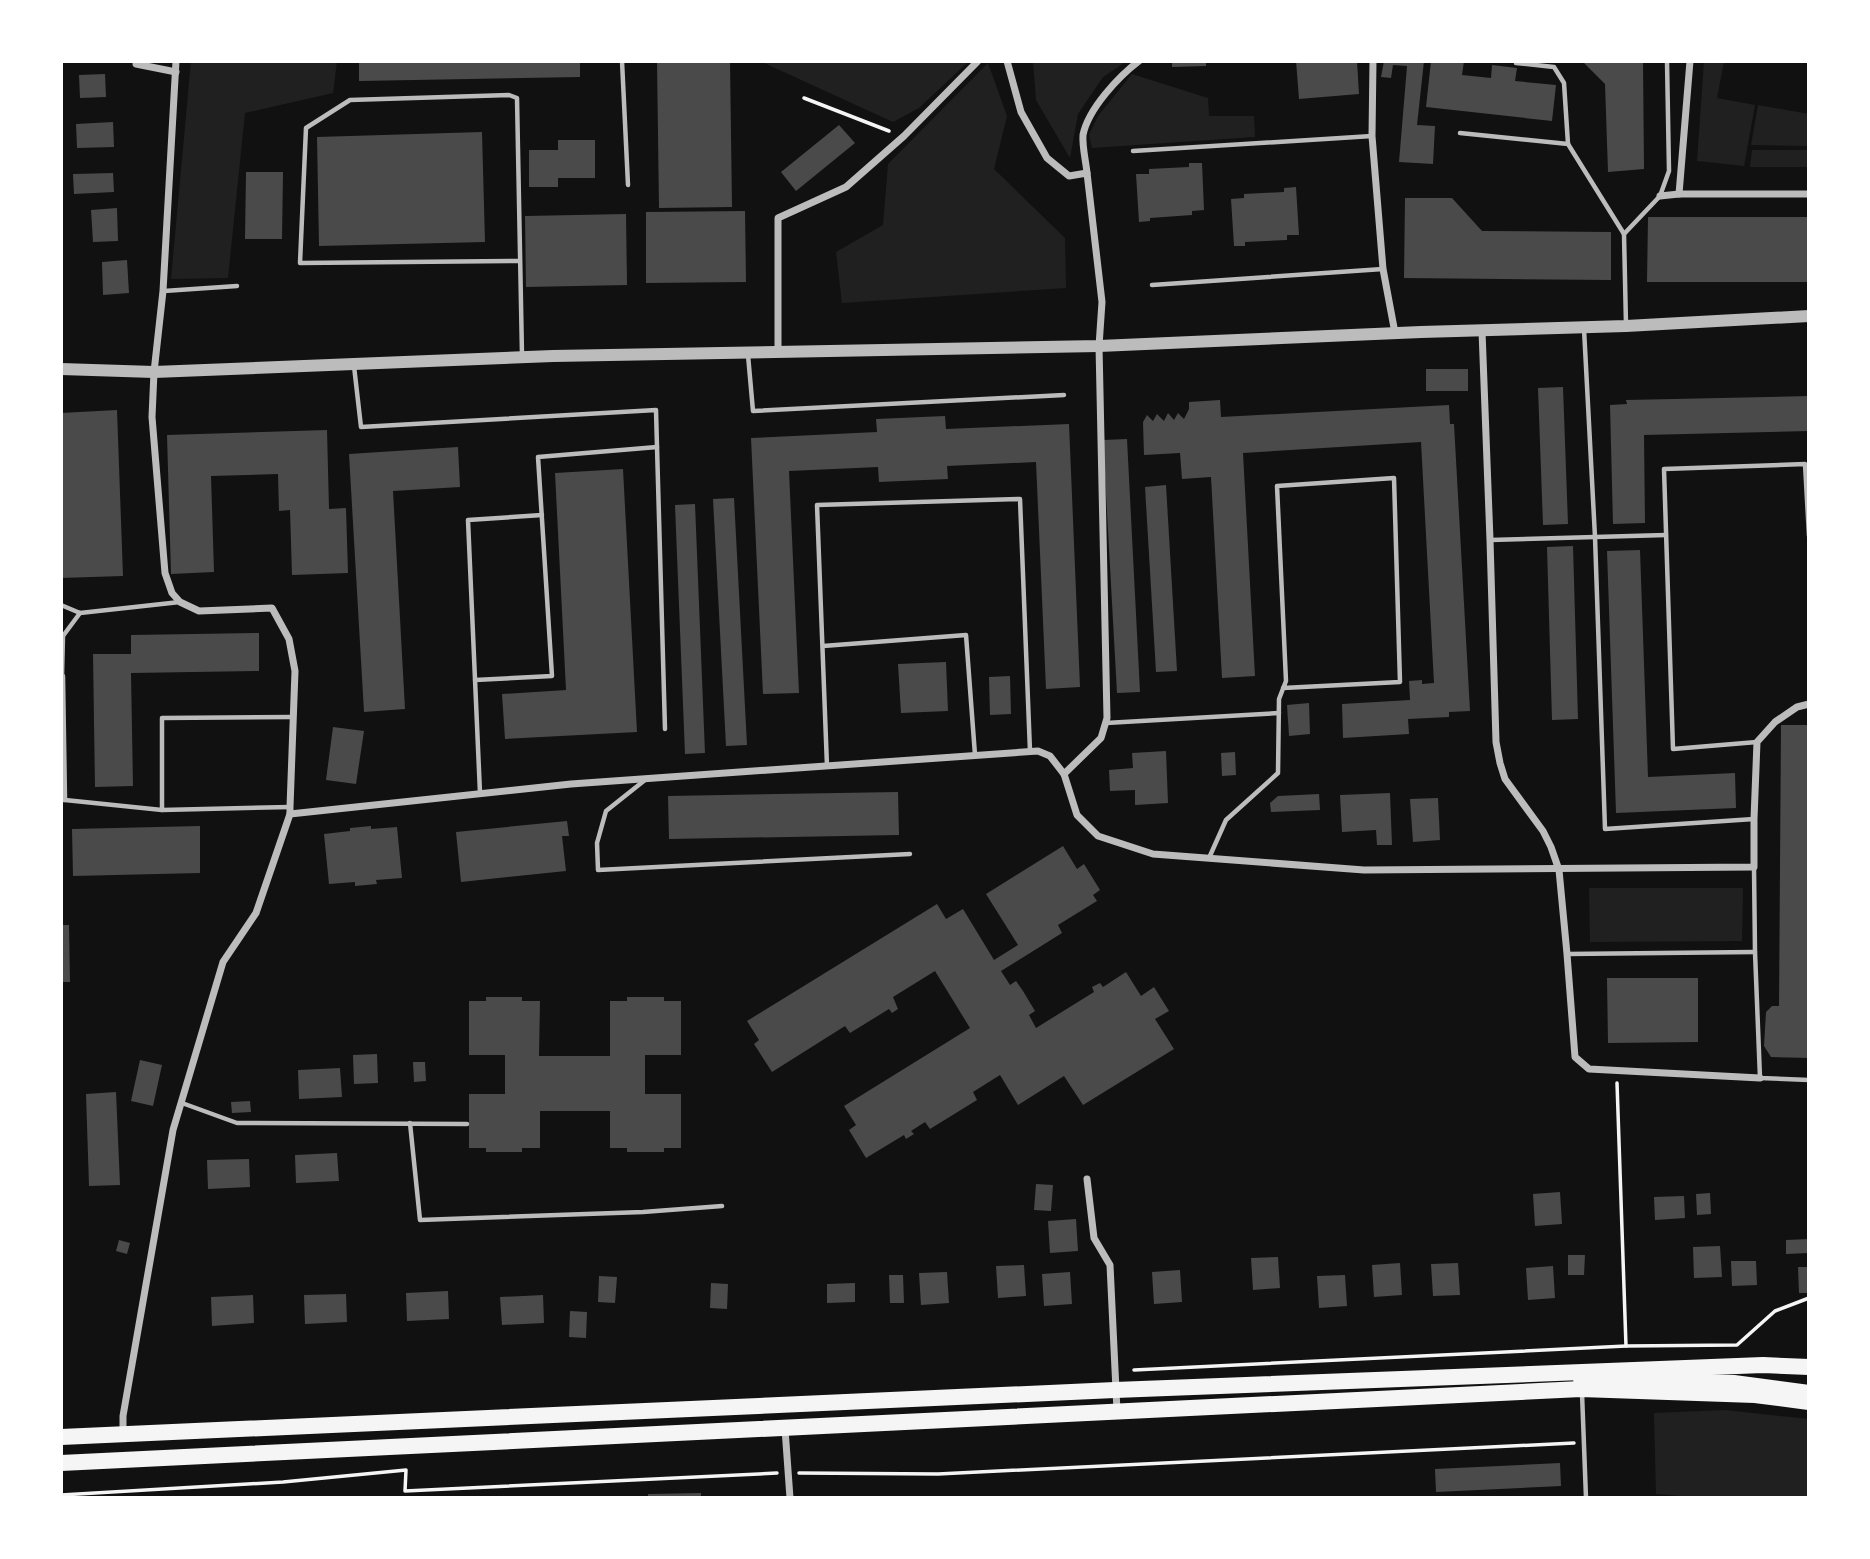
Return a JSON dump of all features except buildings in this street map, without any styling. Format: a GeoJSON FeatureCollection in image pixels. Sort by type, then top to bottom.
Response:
{"type":"FeatureCollection","features":[{"type":"Feature","properties":{"kind":"highway"},"geometry":{"type":"LineString","coordinates":[[61,1437],[1115,1390],[1763,1364],[1809,1365]]}},
{"type":"Feature","properties":{"kind":"highway"},"geometry":{"type":"LineString","coordinates":[[61,1463],[1581,1389],[1755,1395],[1809,1402]]}},
{"type":"Feature","properties":{"kind":"main road"},"geometry":{"type":"LineString","coordinates":[[1541,1392],[1562,1378],[1734,1382],[1809,1392]]}},
{"type":"Feature","properties":{"kind":"street"},"geometry":{"type":"LineString","coordinates":[[136,61],[136,64],[176,72]]}},
{"type":"Feature","properties":{"kind":"street"},"geometry":{"type":"LineString","coordinates":[[123,1433],[125,1402],[173,1130],[223,961],[256,913],[290,810],[295,671],[289,639],[271,608],[199,611],[180,602],[172,593],[165,573],[152,417],[163,291],[176,61]]}},
{"type":"Feature","properties":{"kind":"street"},"geometry":{"type":"LineString","coordinates":[[778,353],[778,218],[846,187],[904,136],[978,61]]}},
{"type":"Feature","properties":{"kind":"street"},"geometry":{"type":"LineString","coordinates":[[1007,61],[1021,112],[1048,158],[1069,176],[1087,173]]}},
{"type":"Feature","properties":{"kind":"street"},"geometry":{"type":"LineString","coordinates":[[1064,774],[1101,738],[1107,704],[1098,346],[1102,302],[1083,136],[1091,113],[1127,70],[1139,61]]}},
{"type":"Feature","properties":{"kind":"street"},"geometry":{"type":"LineString","coordinates":[[1373,61],[1372,136],[1384,268],[1395,333]]}},
{"type":"Feature","properties":{"kind":"street"},"geometry":{"type":"LineString","coordinates":[[1679,194],[1690,61]]}},
{"type":"Feature","properties":{"kind":"street"},"geometry":{"type":"LineString","coordinates":[[1660,196],[1809,194]]}},
{"type":"Feature","properties":{"kind":"street"},"geometry":{"type":"LineString","coordinates":[[61,369],[154,372],[522,357],[1098,346],[1583,328],[1809,316]]}},
{"type":"Feature","properties":{"kind":"street"},"geometry":{"type":"LineString","coordinates":[[1482,331],[1496,742],[1505,779],[1547,839],[1559,870],[1575,1057],[1590,1069],[1760,1078]]}},
{"type":"Feature","properties":{"kind":"street"},"geometry":{"type":"LineString","coordinates":[[290,810],[570,784],[1038,751],[1050,756],[1064,774],[1077,815],[1098,836],[1153,853],[1364,870],[1755,867],[1757,742],[1774,722],[1797,707],[1809,704]]}},
{"type":"Feature","properties":{"kind":"street"},"geometry":{"type":"LineString","coordinates":[[1087,1179],[1094,1238],[1110,1265],[1117,1413]]}},
{"type":"Feature","properties":{"kind":"street"},"geometry":{"type":"LineString","coordinates":[[785,1428],[790,1498]]}},
{"type":"Feature","properties":{"kind":"lane"},"geometry":{"type":"LineString","coordinates":[[622,61],[628,185]]}},
{"type":"Feature","properties":{"kind":"lane"},"geometry":{"type":"LineString","coordinates":[[1624,234],[1660,196],[1669,171],[1667,61]]}},
{"type":"Feature","properties":{"kind":"lane"},"geometry":{"type":"LineString","coordinates":[[1516,63],[1554,67],[1564,83],[1568,144],[1624,234],[1626,326]]}},
{"type":"Feature","properties":{"kind":"lane"},"geometry":{"type":"LineString","coordinates":[[520,261],[300,263],[306,128],[350,100],[509,95],[517,98],[522,357]]}},
{"type":"Feature","properties":{"kind":"lane"},"geometry":{"type":"LineString","coordinates":[[1460,133],[1568,144]]}},
{"type":"Feature","properties":{"kind":"lane"},"geometry":{"type":"LineString","coordinates":[[1133,151],[1372,136]]}},
{"type":"Feature","properties":{"kind":"lane"},"geometry":{"type":"LineString","coordinates":[[1152,285],[1384,268]]}},
{"type":"Feature","properties":{"kind":"lane"},"geometry":{"type":"LineString","coordinates":[[163,291],[237,286]]}},
{"type":"Feature","properties":{"kind":"lane"},"geometry":{"type":"LineString","coordinates":[[1583,328],[1595,537],[1605,830],[1754,819]]}},
{"type":"Feature","properties":{"kind":"lane"},"geometry":{"type":"LineString","coordinates":[[748,354],[753,411],[1064,394]]}},
{"type":"Feature","properties":{"kind":"lane"},"geometry":{"type":"LineString","coordinates":[[354,364],[360,427],[656,410],[665,729]]}},
{"type":"Feature","properties":{"kind":"lane"},"geometry":{"type":"LineString","coordinates":[[475,680],[552,676],[538,457],[657,447]]}},
{"type":"Feature","properties":{"kind":"lane"},"geometry":{"type":"LineString","coordinates":[[1757,742],[1673,749],[1664,469],[1805,464],[1809,536]]}},
{"type":"Feature","properties":{"kind":"lane"},"geometry":{"type":"LineString","coordinates":[[1209,858],[1226,820],[1278,773],[1279,699],[1283,688],[1286,681],[1277,486],[1394,478],[1400,682],[1283,688]]}},
{"type":"Feature","properties":{"kind":"lane"},"geometry":{"type":"LineString","coordinates":[[828,766],[817,505],[1020,499],[1030,752]]}},
{"type":"Feature","properties":{"kind":"lane"},"geometry":{"type":"LineString","coordinates":[[480,793],[468,520],[542,515]]}},
{"type":"Feature","properties":{"kind":"lane"},"geometry":{"type":"LineString","coordinates":[[1490,540],[1666,534]]}},
{"type":"Feature","properties":{"kind":"lane"},"geometry":{"type":"LineString","coordinates":[[61,606],[80,613],[180,602]]}},
{"type":"Feature","properties":{"kind":"lane"},"geometry":{"type":"LineString","coordinates":[[80,613],[63,636],[63,800],[162,810],[290,810]]}},
{"type":"Feature","properties":{"kind":"lane"},"geometry":{"type":"LineString","coordinates":[[823,646],[966,635],[975,756]]}},
{"type":"Feature","properties":{"kind":"lane"},"geometry":{"type":"LineString","coordinates":[[1105,723],[1279,713]]}},
{"type":"Feature","properties":{"kind":"lane"},"geometry":{"type":"LineString","coordinates":[[162,810],[162,719],[293,717]]}},
{"type":"Feature","properties":{"kind":"lane"},"geometry":{"type":"LineString","coordinates":[[645,779],[606,811],[597,843],[598,870],[910,854]]}},
{"type":"Feature","properties":{"kind":"lane"},"geometry":{"type":"LineString","coordinates":[[1755,867],[1760,1078],[1809,1080]]}},
{"type":"Feature","properties":{"kind":"lane"},"geometry":{"type":"LineString","coordinates":[[1567,954],[1755,952]]}},
{"type":"Feature","properties":{"kind":"lane"},"geometry":{"type":"LineString","coordinates":[[181,1103],[237,1123],[467,1124]]}},
{"type":"Feature","properties":{"kind":"lane"},"geometry":{"type":"LineString","coordinates":[[410,1123],[420,1220],[643,1212],[722,1206]]}},
{"type":"Feature","properties":{"kind":"lane"},"geometry":{"type":"LineString","coordinates":[[1581,1389],[1586,1498]]}},
{"type":"Feature","properties":{"kind":"path"},"geometry":{"type":"LineString","coordinates":[[804,98],[904,136]]}},
{"type":"Feature","properties":{"kind":"path"},"geometry":{"type":"LineString","coordinates":[[1617,1070],[1626,1346]]}},
{"type":"Feature","properties":{"kind":"path"},"geometry":{"type":"LineString","coordinates":[[1519,1351],[1737,1345],[1775,1311],[1809,1298]]}},
{"type":"Feature","properties":{"kind":"path"},"geometry":{"type":"LineString","coordinates":[[61,1495],[283,1482],[406,1470],[405,1492],[787,1473],[938,1474],[1584,1443]]}},
{"type":"Feature","properties":{"kind":"shaded area"},"geometry":{"type":"Polygon","coordinates":[[[191,61],[337,61],[333,93],[245,113],[228,278],[171,279],[191,61]]]}},
{"type":"Feature","properties":{"kind":"shaded area"},"geometry":{"type":"Polygon","coordinates":[[[760,61],[969,61],[919,108],[893,122],[760,61]]]}},
{"type":"Feature","properties":{"kind":"shaded area"},"geometry":{"type":"Polygon","coordinates":[[[1033,61],[1127,61],[1103,77],[1078,114],[1070,158],[1036,100],[1033,61]]]}},
{"type":"Feature","properties":{"kind":"shaded area"},"geometry":{"type":"Polygon","coordinates":[[[1704,61],[1724,61],[1717,98],[1755,105],[1744,166],[1697,161],[1704,61]]]}},
{"type":"Feature","properties":{"kind":"shaded area"},"geometry":{"type":"Polygon","coordinates":[[[988,63],[1007,116],[994,169],[1065,238],[1066,288],[842,303],[836,252],[883,225],[888,164],[988,63]]]}},
{"type":"Feature","properties":{"kind":"shaded area"},"geometry":{"type":"Polygon","coordinates":[[[1132,74],[1208,98],[1209,116],[1254,116],[1255,137],[1092,148],[1089,135],[1098,116],[1132,74]]]}},
{"type":"Feature","properties":{"kind":"shaded area"},"geometry":{"type":"Polygon","coordinates":[[[1758,105],[1809,114],[1809,146],[1751,145],[1758,105]]]}},
{"type":"Feature","properties":{"kind":"shaded area"},"geometry":{"type":"Polygon","coordinates":[[[1752,150],[1809,150],[1809,167],[1750,167],[1752,150]]]}},
{"type":"Feature","properties":{"kind":"shaded area"},"geometry":{"type":"Polygon","coordinates":[[[1589,888],[1743,888],[1742,941],[1590,942],[1589,888]]]}},
{"type":"Feature","properties":{"kind":"shaded area"},"geometry":{"type":"Polygon","coordinates":[[[1725,1410],[1809,1419],[1809,1498],[1707,1498],[1656,1494],[1654,1413],[1725,1410]]]}}]}
